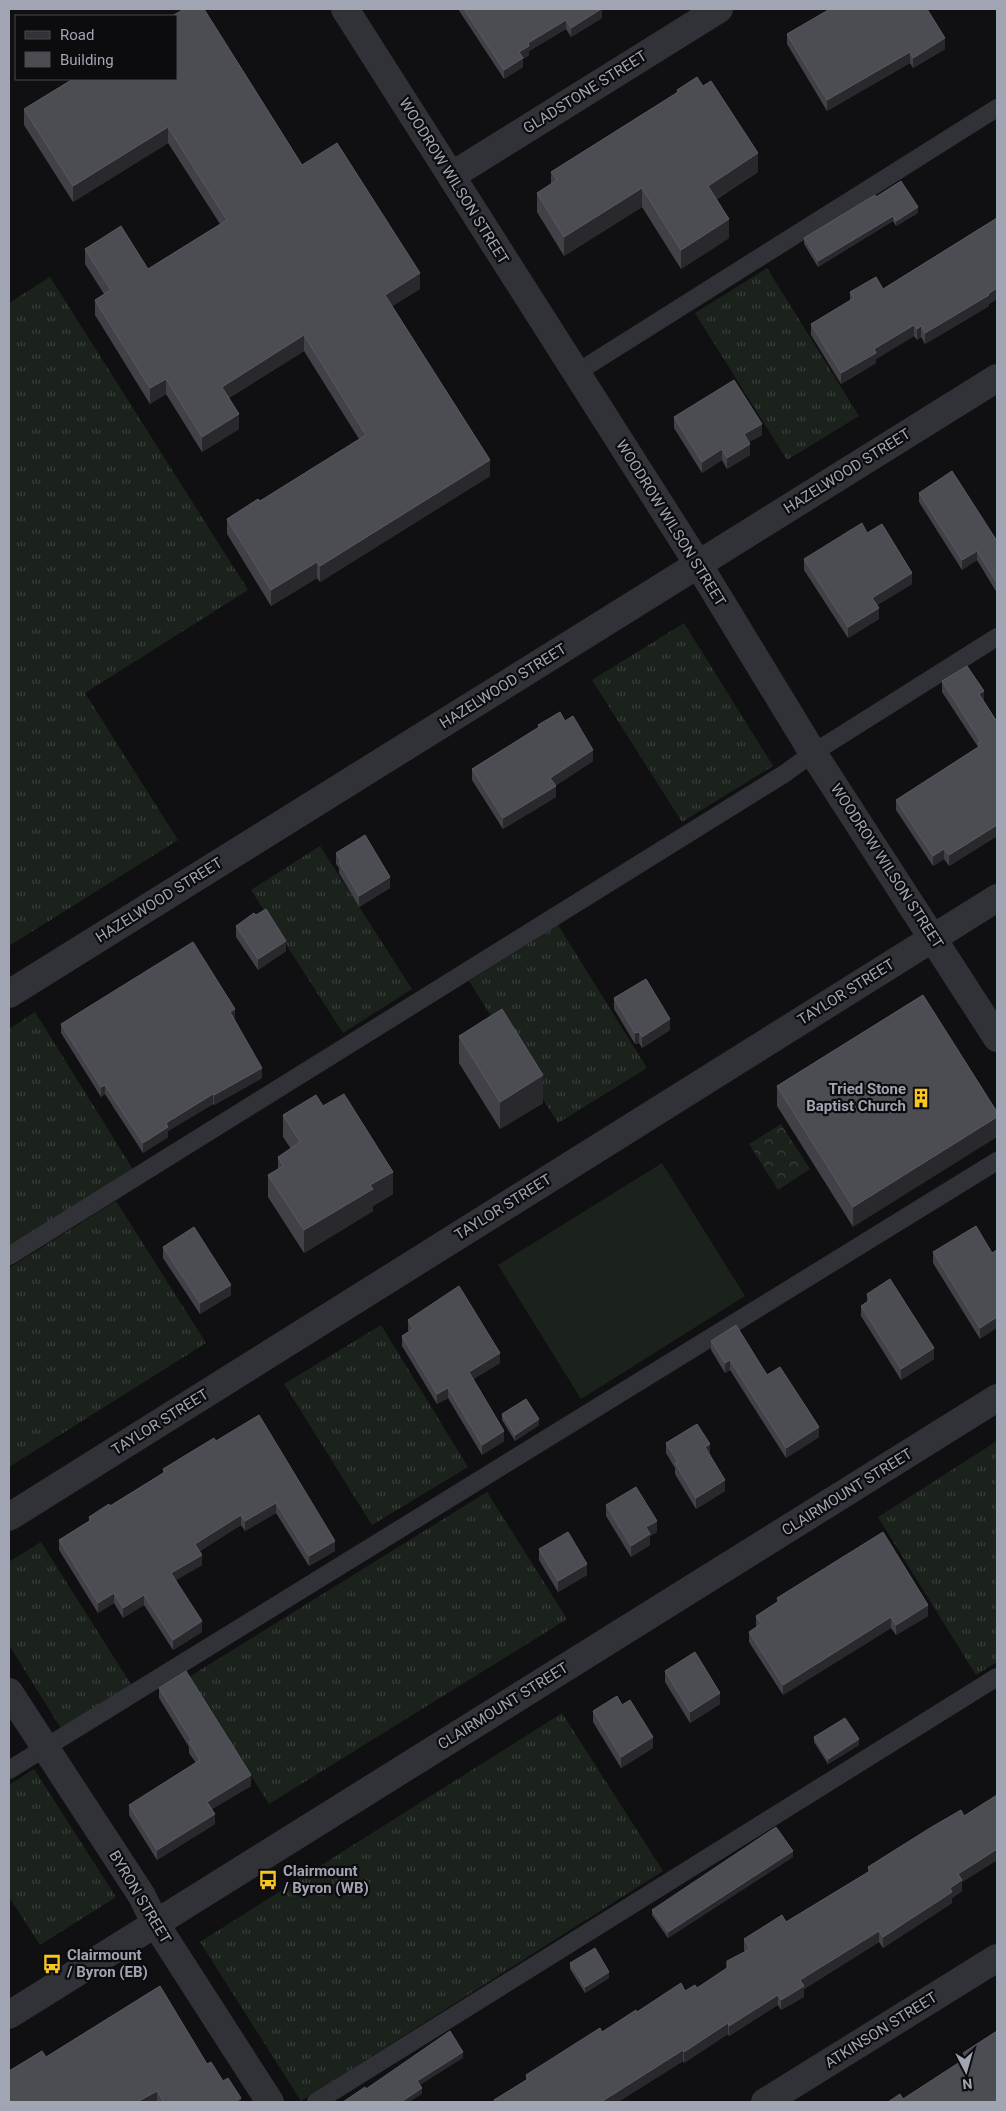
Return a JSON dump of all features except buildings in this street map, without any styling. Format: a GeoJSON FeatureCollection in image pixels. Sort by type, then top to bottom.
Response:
{"type":"FeatureCollection","features":[{"type":"Feature","properties":{"kind":"street","name":"WOODROW WILSON STREET"},"geometry":{"type":"LineString","coordinates":[[345,9],[698,564],[813,753],[997,1038]]}},
{"type":"Feature","properties":{"kind":"street","name":"GLADSTONE STREET"},"geometry":{"type":"LineString","coordinates":[[451,176],[719,9]]}},
{"type":"Feature","properties":{"kind":"street","name":"HAZELWOOD STREET"},"geometry":{"type":"LineString","coordinates":[[9,994],[997,378]]}},
{"type":"Feature","properties":{"kind":"street","name":"TAYLOR STREET"},"geometry":{"type":"LineString","coordinates":[[9,1517],[997,898]]}},
{"type":"Feature","properties":{"kind":"street","name":"CLAIRMOUNT STREET"},"geometry":{"type":"LineString","coordinates":[[9,2015],[997,1398]]}},
{"type":"Feature","properties":{"kind":"street","name":"BYRON STREET"},"geometry":{"type":"LineString","coordinates":[[9,1692],[142,1896],[155,1923],[270,2102]]}},
{"type":"Feature","properties":{"kind":"street","name":"ATKINSON STREET"},"geometry":{"type":"LineString","coordinates":[[765,2102],[997,1958]]}},
{"type":"Feature","properties":{"kind":"lane"},"geometry":{"type":"LineString","coordinates":[[576,373],[997,108]]}},
{"type":"Feature","properties":{"kind":"lane"},"geometry":{"type":"LineString","coordinates":[[9,1256],[784,774],[813,753],[997,638]]}},
{"type":"Feature","properties":{"kind":"lane"},"geometry":{"type":"LineString","coordinates":[[9,1770],[997,1161]]}},
{"type":"Feature","properties":{"kind":"lane"},"geometry":{"type":"LineString","coordinates":[[316,2102],[997,1677]]}},
{"type":"Feature","properties":{"kind":"green space"},"geometry":{"type":"Polygon","coordinates":[[[767,268],[859,416],[787,460],[695,313],[767,268]]]}},
{"type":"Feature","properties":{"kind":"green space"},"geometry":{"type":"Polygon","coordinates":[[[50,277],[248,590],[85,693],[178,840],[9,946],[9,303],[50,277]]]}},
{"type":"Feature","properties":{"kind":"green space"},"geometry":{"type":"Polygon","coordinates":[[[684,623],[773,766],[682,822],[592,680],[684,623]]]}},
{"type":"Feature","properties":{"kind":"green space"},"geometry":{"type":"Polygon","coordinates":[[[320,846],[412,989],[343,1033],[251,890],[320,846]]]}},
{"type":"Feature","properties":{"kind":"green space"},"geometry":{"type":"Polygon","coordinates":[[[558,925],[647,1068],[558,1123],[469,981],[558,925]]]}},
{"type":"Feature","properties":{"kind":"green space"},"geometry":{"type":"Polygon","coordinates":[[[35,1012],[134,1171],[9,1249],[9,1029],[35,1012]]]}},
{"type":"Feature","properties":{"kind":"green space"},"geometry":{"type":"Polygon","coordinates":[[[781,1124],[810,1169],[778,1190],[749,1144],[781,1124]]]}},
{"type":"Feature","properties":{"kind":"green space"},"geometry":{"type":"Polygon","coordinates":[[[662,1163],[745,1296],[581,1399],[498,1265],[662,1163]]]}},
{"type":"Feature","properties":{"kind":"green space"},"geometry":{"type":"Polygon","coordinates":[[[116,1201],[206,1343],[9,1467],[9,1268],[116,1201]]]}},
{"type":"Feature","properties":{"kind":"green space"},"geometry":{"type":"Polygon","coordinates":[[[381,1325],[468,1467],[372,1525],[284,1384],[381,1325]]]}},
{"type":"Feature","properties":{"kind":"green space"},"geometry":{"type":"Polygon","coordinates":[[[997,1441],[997,1662],[976,1675],[878,1517],[997,1441]]]}},
{"type":"Feature","properties":{"kind":"green space"},"geometry":{"type":"Polygon","coordinates":[[[487,1492],[567,1619],[269,1804],[189,1677],[487,1492]]]}},
{"type":"Feature","properties":{"kind":"green space"},"geometry":{"type":"Polygon","coordinates":[[[41,1542],[132,1686],[62,1730],[9,1645],[9,1562],[41,1542]]]}},
{"type":"Feature","properties":{"kind":"green space"},"geometry":{"type":"Polygon","coordinates":[[[562,1713],[663,1871],[301,2101],[200,1942],[562,1713]]]}},
{"type":"Feature","properties":{"kind":"green space"},"geometry":{"type":"Polygon","coordinates":[[[34,1769],[116,1897],[40,1945],[9,1897],[9,1785],[34,1769]]]}},
{"type":"Feature","properties":{"kind":"place","name":"Tried Stone Baptist Church"},"geometry":{"type":"Point","coordinates":[921,1098]}},
{"type":"Feature","properties":{"kind":"place","name":"Clairmount / Byron (WB)"},"geometry":{"type":"Point","coordinates":[268,1880]}},
{"type":"Feature","properties":{"kind":"place","name":"Clairmount / Byron (EB)"},"geometry":{"type":"Point","coordinates":[52,1964]}}]}
